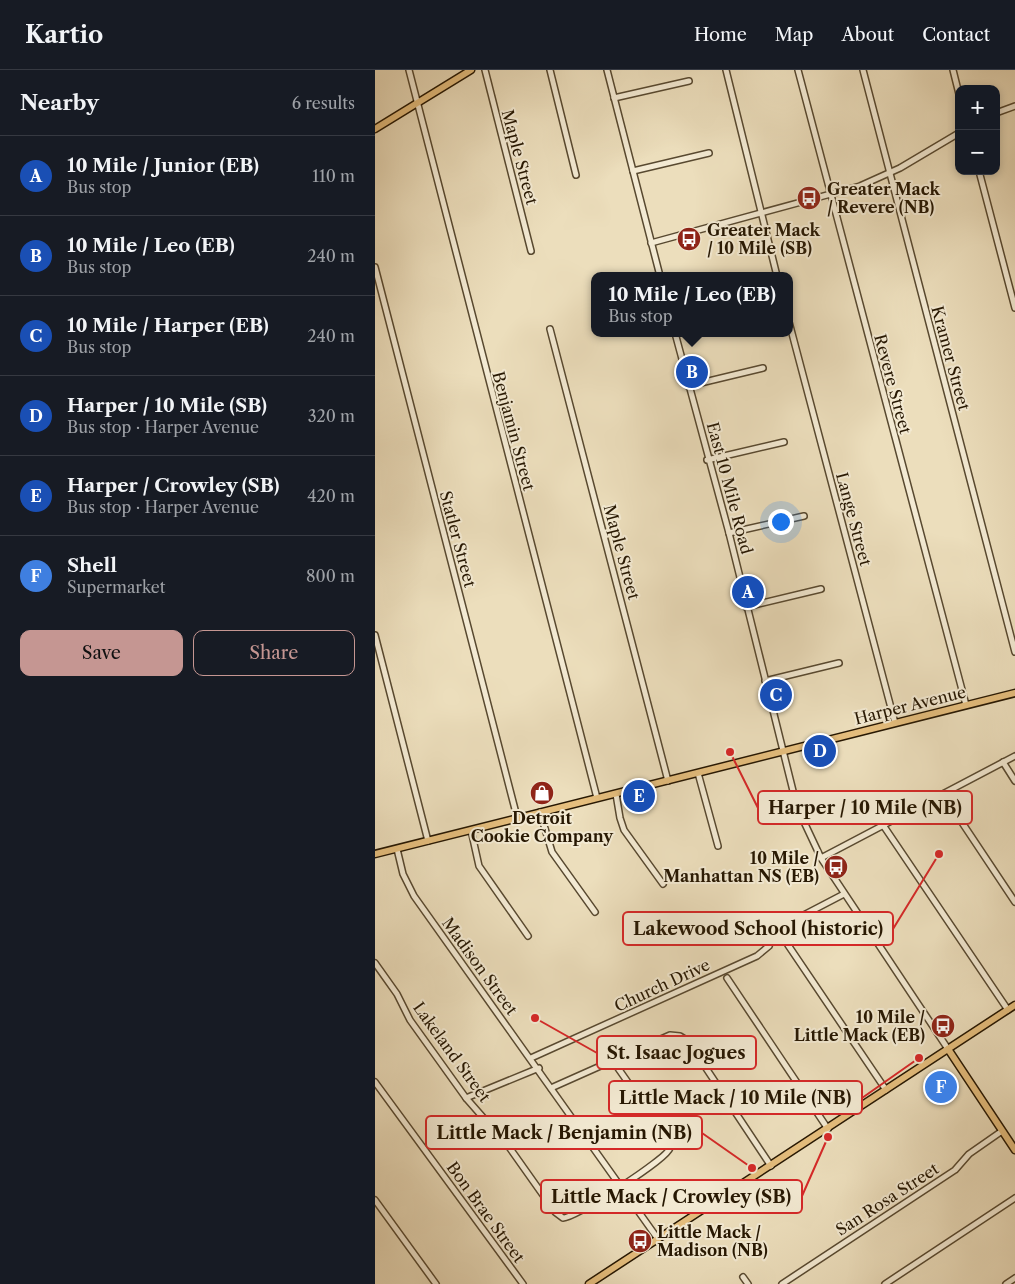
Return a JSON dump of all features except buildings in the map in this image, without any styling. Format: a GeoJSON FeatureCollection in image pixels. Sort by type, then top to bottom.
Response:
{"type":"FeatureCollection","features":[{"type":"Feature","properties":{"kind":"main road"},"geometry":{"type":"LineString","coordinates":[[375,129],[471,70]]}},
{"type":"Feature","properties":{"kind":"main road","name":"Harper Avenue"},"geometry":{"type":"LineString","coordinates":[[375,854],[1015,693]]}},
{"type":"Feature","properties":{"kind":"main road"},"geometry":{"type":"LineString","coordinates":[[589,1284],[1015,1006]]}},
{"type":"Feature","properties":{"kind":"main road","name":"East 10 Mile Road"},"geometry":{"type":"LineString","coordinates":[[948,1049],[1015,1150]]}},
{"type":"Feature","properties":{"kind":"street","name":"Benjamin Street"},"geometry":{"type":"LineString","coordinates":[[409,70],[597,798]]}},
{"type":"Feature","properties":{"kind":"street","name":"Maple Street"},"geometry":{"type":"LineString","coordinates":[[485,70],[531,251]]}},
{"type":"Feature","properties":{"kind":"street"},"geometry":{"type":"LineString","coordinates":[[549,70],[576,175]]}},
{"type":"Feature","properties":{"kind":"street"},"geometry":{"type":"LineString","coordinates":[[607,70],[659,272]]}},
{"type":"Feature","properties":{"kind":"street"},"geometry":{"type":"LineString","coordinates":[[727,70],[776,272]]}},
{"type":"Feature","properties":{"kind":"street","name":"Revere Street"},"geometry":{"type":"LineString","coordinates":[[798,70],[965,705]]}},
{"type":"Feature","properties":{"kind":"street","name":"Kramer Street"},"geometry":{"type":"LineString","coordinates":[[863,70],[1015,652]]}},
{"type":"Feature","properties":{"kind":"street"},"geometry":{"type":"LineString","coordinates":[[953,70],[957,85]]}},
{"type":"Feature","properties":{"kind":"street"},"geometry":{"type":"LineString","coordinates":[[614,98],[689,81]]}},
{"type":"Feature","properties":{"kind":"street"},"geometry":{"type":"LineString","coordinates":[[1000,112],[1015,106]]}},
{"type":"Feature","properties":{"kind":"street"},"geometry":{"type":"LineString","coordinates":[[651,243],[831,196],[889,174],[955,135]]}},
{"type":"Feature","properties":{"kind":"street"},"geometry":{"type":"LineString","coordinates":[[633,171],[709,153]]}},
{"type":"Feature","properties":{"kind":"street"},"geometry":{"type":"LineString","coordinates":[[980,175],[1015,308]]}},
{"type":"Feature","properties":{"kind":"street","name":"Statler Street"},"geometry":{"type":"LineString","coordinates":[[375,267],[517,817]]}},
{"type":"Feature","properties":{"kind":"street","name":"Maple Street"},"geometry":{"type":"LineString","coordinates":[[550,329],[668,781]]}},
{"type":"Feature","properties":{"kind":"street","name":"East 10 Mile Road"},"geometry":{"type":"LineString","coordinates":[[676,337],[707,460],[729,533],[797,807],[821,858],[948,1049]]}},
{"type":"Feature","properties":{"kind":"street","name":"Lange Street"},"geometry":{"type":"LineString","coordinates":[[793,337],[895,723]]}},
{"type":"Feature","properties":{"kind":"street"},"geometry":{"type":"LineString","coordinates":[[688,386],[763,368]]}},
{"type":"Feature","properties":{"kind":"street"},"geometry":{"type":"LineString","coordinates":[[707,460],[784,442]]}},
{"type":"Feature","properties":{"kind":"street"},"geometry":{"type":"LineString","coordinates":[[729,533],[804,516]]}},
{"type":"Feature","properties":{"kind":"street"},"geometry":{"type":"LineString","coordinates":[[746,607],[821,589]]}},
{"type":"Feature","properties":{"kind":"street"},"geometry":{"type":"LineString","coordinates":[[375,636],[428,841]]}},
{"type":"Feature","properties":{"kind":"street"},"geometry":{"type":"LineString","coordinates":[[765,681],[839,663]]}},
{"type":"Feature","properties":{"kind":"street"},"geometry":{"type":"LineString","coordinates":[[821,858],[1015,756]]}},
{"type":"Feature","properties":{"kind":"street"},"geometry":{"type":"LineString","coordinates":[[1003,762],[1015,781]]}},
{"type":"Feature","properties":{"kind":"street"},"geometry":{"type":"LineString","coordinates":[[698,773],[718,846]]}},
{"type":"Feature","properties":{"kind":"street"},"geometry":{"type":"LineString","coordinates":[[616,794],[624,830],[663,884]]}},
{"type":"Feature","properties":{"kind":"street"},"geometry":{"type":"LineString","coordinates":[[943,794],[1015,902]]}},
{"type":"Feature","properties":{"kind":"street"},"geometry":{"type":"LineString","coordinates":[[540,812],[552,852],[595,912]]}},
{"type":"Feature","properties":{"kind":"street"},"geometry":{"type":"LineString","coordinates":[[883,825],[1008,1010]]}},
{"type":"Feature","properties":{"kind":"street"},"geometry":{"type":"LineString","coordinates":[[471,830],[479,866],[528,936]]}},
{"type":"Feature","properties":{"kind":"street","name":"Madison Street"},"geometry":{"type":"LineString","coordinates":[[397,849],[403,874],[414,896],[539,1068],[562,1106],[658,1239]]}},
{"type":"Feature","properties":{"kind":"street","name":"Church Drive"},"geometry":{"type":"LineString","coordinates":[[531,1058],[757,956],[769,946],[775,930],[844,894]]}},
{"type":"Feature","properties":{"kind":"street"},"geometry":{"type":"LineString","coordinates":[[788,945],[886,1090]]}},
{"type":"Feature","properties":{"kind":"street","name":"Lakeland Street"},"geometry":{"type":"LineString","coordinates":[[375,963],[397,994],[410,1020],[466,1098],[498,1134],[559,1216],[563,1218],[572,1216],[620,1186]]}},
{"type":"Feature","properties":{"kind":"street"},"geometry":{"type":"LineString","coordinates":[[727,978],[828,1129]]}},
{"type":"Feature","properties":{"kind":"street"},"geometry":{"type":"LineString","coordinates":[[551,1088],[670,1035],[680,1036],[688,1041],[771,1166]]}},
{"type":"Feature","properties":{"kind":"street"},"geometry":{"type":"LineString","coordinates":[[613,1061],[667,1138],[670,1148],[667,1154],[620,1186]]}},
{"type":"Feature","properties":{"kind":"street"},"geometry":{"type":"LineString","coordinates":[[466,1098],[539,1068]]}},
{"type":"Feature","properties":{"kind":"street","name":"Bon Brae Street"},"geometry":{"type":"LineString","coordinates":[[375,1082],[523,1284]]}},
{"type":"Feature","properties":{"kind":"street","name":"San Rosa Street"},"geometry":{"type":"LineString","coordinates":[[782,1284],[955,1170],[969,1154],[1002,1131]]}},
{"type":"Feature","properties":{"kind":"street"},"geometry":{"type":"LineString","coordinates":[[885,1284],[1015,1198]]}},
{"type":"Feature","properties":{"kind":"street"},"geometry":{"type":"LineString","coordinates":[[375,1200],[436,1284]]}},
{"type":"Feature","properties":{"kind":"street"},"geometry":{"type":"LineString","coordinates":[[743,1277],[748,1284]]}},
{"type":"Feature","properties":{"kind":"street"},"geometry":{"type":"LineString","coordinates":[[1005,1284],[1015,1278]]}},
{"type":"Feature","properties":{"kind":"place","name":"Greater Mack / Revere (NB)"},"geometry":{"type":"Point","coordinates":[809,198]}},
{"type":"Feature","properties":{"kind":"place","name":"Greater Mack / 10 Mile (SB)"},"geometry":{"type":"Point","coordinates":[689,239]}},
{"type":"Feature","properties":{"kind":"place","name":"10 Mile / Leo (EB)"},"geometry":{"type":"Point","coordinates":[692,372]}},
{"type":"Feature","properties":{"kind":"place","name":"10 Mile / Junior (EB)"},"geometry":{"type":"Point","coordinates":[748,592]}},
{"type":"Feature","properties":{"kind":"place","name":"10 Mile / Harper (EB)"},"geometry":{"type":"Point","coordinates":[776,695]}},
{"type":"Feature","properties":{"kind":"place","name":"Harper / 10 Mile (SB)"},"geometry":{"type":"Point","coordinates":[820,751]}},
{"type":"Feature","properties":{"kind":"place","name":"Harper / 10 Mile (NB)"},"geometry":{"type":"Point","coordinates":[730,752]}},
{"type":"Feature","properties":{"kind":"place","name":"Detroit Cookie Company"},"geometry":{"type":"Point","coordinates":[542,793]}},
{"type":"Feature","properties":{"kind":"place","name":"Harper / Crowley (SB)"},"geometry":{"type":"Point","coordinates":[639,796]}},
{"type":"Feature","properties":{"kind":"place","name":"Lakewood School (historic)"},"geometry":{"type":"Point","coordinates":[939,854]}},
{"type":"Feature","properties":{"kind":"place","name":"10 Mile / Manhattan NS (EB)"},"geometry":{"type":"Point","coordinates":[836,867]}},
{"type":"Feature","properties":{"kind":"place","name":"St. Isaac Jogues"},"geometry":{"type":"Point","coordinates":[535,1018]}},
{"type":"Feature","properties":{"kind":"place","name":"10 Mile / Little Mack (EB)"},"geometry":{"type":"Point","coordinates":[943,1026]}},
{"type":"Feature","properties":{"kind":"place","name":"Little Mack / 10 Mile (NB)"},"geometry":{"type":"Point","coordinates":[919,1058]}},
{"type":"Feature","properties":{"kind":"place","name":"Shell"},"geometry":{"type":"Point","coordinates":[941,1087]}},
{"type":"Feature","properties":{"kind":"place","name":"Little Mack / Crowley (SB)"},"geometry":{"type":"Point","coordinates":[828,1137]}},
{"type":"Feature","properties":{"kind":"place","name":"Little Mack / Benjamin (NB)"},"geometry":{"type":"Point","coordinates":[752,1168]}},
{"type":"Feature","properties":{"kind":"place","name":"Little Mack / Madison (NB)"},"geometry":{"type":"Point","coordinates":[640,1241]}}]}
